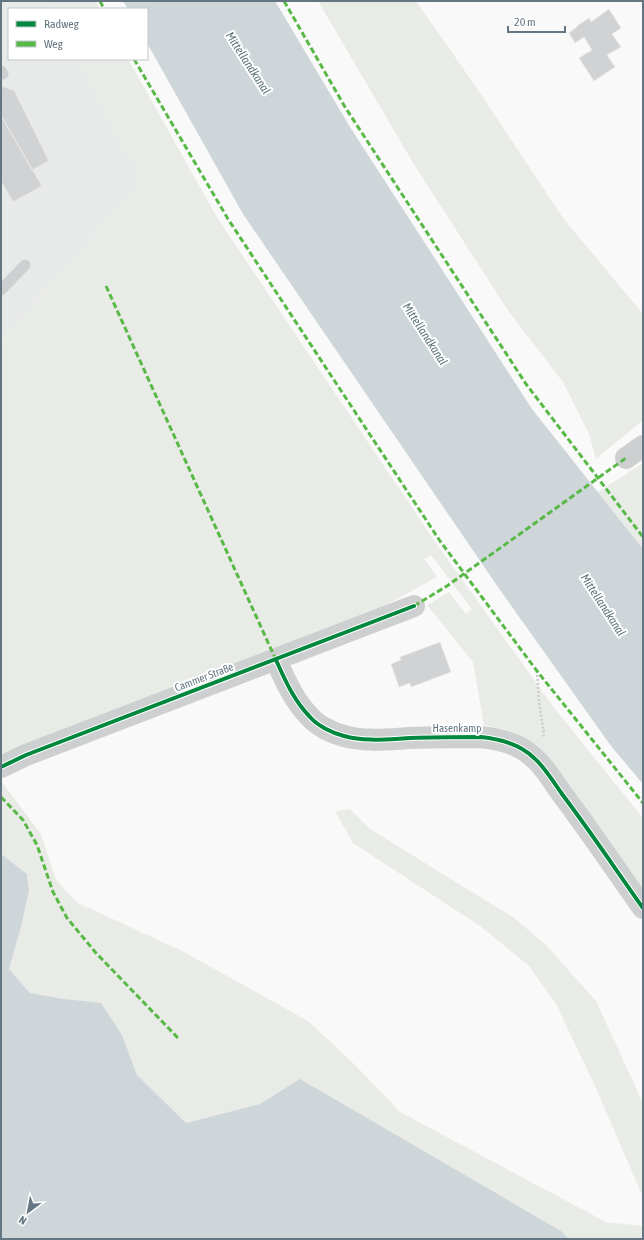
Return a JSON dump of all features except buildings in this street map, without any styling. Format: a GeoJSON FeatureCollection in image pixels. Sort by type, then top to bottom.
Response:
{"type":"FeatureCollection","features":[{"type":"Feature","properties":{"kind":"street","name":"Cammer Straße"},"geometry":{"type":"LineString","coordinates":[[1,767],[26,755],[414,606]]}},
{"type":"Feature","properties":{"kind":"street","name":"Hasenkamp"},"geometry":{"type":"LineString","coordinates":[[276,660],[288,687],[297,702],[310,718],[332,732],[344,736],[386,739],[435,737],[489,738],[508,742],[519,747],[535,758],[570,804],[643,908]]}},
{"type":"Feature","properties":{"kind":"lane"},"geometry":{"type":"LineString","coordinates":[[1,290],[25,265]]}},
{"type":"Feature","properties":{"kind":"path"},"geometry":{"type":"LineString","coordinates":[[535,758],[542,747],[544,733],[539,703],[537,671]]}},
{"type":"Feature","properties":{"kind":"shaded area"},"geometry":{"type":"Polygon","coordinates":[[[1,1],[45,1],[49,8],[8,8],[8,60],[77,60],[141,180],[1,340],[1,1]]]}},
{"type":"Feature","properties":{"kind":"shaded area"},"geometry":{"type":"Polygon","coordinates":[[[45,1],[96,1],[100,8],[49,8],[45,1]]]}},
{"type":"Feature","properties":{"kind":"shaded area"},"geometry":{"type":"Polygon","coordinates":[[[318,1],[416,1],[474,84],[563,218],[643,314],[643,420],[596,459],[589,434],[563,382],[509,312],[415,166],[318,1]]]}},
{"type":"Feature","properties":{"kind":"shaded area"},"geometry":{"type":"Polygon","coordinates":[[[77,60],[129,60],[218,219],[433,539],[555,709],[643,818],[643,897],[528,741],[504,729],[484,725],[473,662],[427,605],[449,592],[466,614],[472,609],[431,555],[424,559],[437,577],[382,607],[1,758],[1,340],[141,180],[77,60]]]}},
{"type":"Feature","properties":{"kind":"shaded area"},"geometry":{"type":"Polygon","coordinates":[[[643,463],[643,549],[598,492],[643,463]]]}},
{"type":"Feature","properties":{"kind":"shaded area"},"geometry":{"type":"Polygon","coordinates":[[[1,782],[41,834],[56,880],[78,903],[182,951],[308,1021],[355,1065],[400,1112],[606,1222],[643,1226],[643,1239],[569,1239],[561,1231],[300,1080],[260,1104],[186,1123],[137,1075],[122,1035],[64,999],[30,993],[9,969],[29,891],[27,874],[1,854],[1,782]]]}},
{"type":"Feature","properties":{"kind":"shaded area"},"geometry":{"type":"Polygon","coordinates":[[[350,809],[370,829],[514,918],[544,943],[596,1001],[643,1103],[643,1197],[595,1086],[556,1004],[529,966],[480,926],[353,843],[335,811],[350,809]]]}},
{"type":"Feature","properties":{"kind":"water","name":"Mittellandkanal"},"geometry":{"type":"Polygon","coordinates":[[[123,1],[275,1],[350,127],[532,409],[643,549],[643,784],[611,746],[500,590],[243,214],[148,45],[148,8],[127,8],[123,1]]]}},
{"type":"Feature","properties":{"kind":"water"},"geometry":{"type":"Polygon","coordinates":[[[1,854],[27,874],[29,891],[9,969],[30,993],[101,1003],[122,1035],[137,1075],[186,1123],[260,1104],[300,1079],[561,1231],[569,1239],[1,1239],[1,854]]]}},
{"type":"Feature","properties":{"kind":"marked path"},"geometry":{"type":"LineString","coordinates":[[100,1],[104,8]]}},
{"type":"Feature","properties":{"kind":"marked path"},"geometry":{"type":"LineString","coordinates":[[284,1],[345,107],[526,384],[643,537]]}},
{"type":"Feature","properties":{"kind":"marked path"},"geometry":{"type":"LineString","coordinates":[[135,60],[228,219],[440,541],[537,671],[643,803]]}},
{"type":"Feature","properties":{"kind":"marked path"},"geometry":{"type":"LineString","coordinates":[[106,286],[276,660]]}},
{"type":"Feature","properties":{"kind":"marked path"},"geometry":{"type":"LineString","coordinates":[[414,606],[447,586],[626,458]]}},
{"type":"Feature","properties":{"kind":"marked path"},"geometry":{"type":"LineString","coordinates":[[1,797],[23,820],[37,845],[53,892],[67,918],[96,953],[178,1038]]}},
{"type":"Feature","properties":{"kind":"cycle path"},"geometry":{"type":"LineString","coordinates":[[1,767],[26,755],[414,606]]}},
{"type":"Feature","properties":{"kind":"cycle path"},"geometry":{"type":"LineString","coordinates":[[276,660],[290,690],[304,711],[317,723],[335,733],[352,738],[369,740],[428,737],[481,737],[509,743],[528,753],[538,761],[545,770],[643,908]]}}]}
